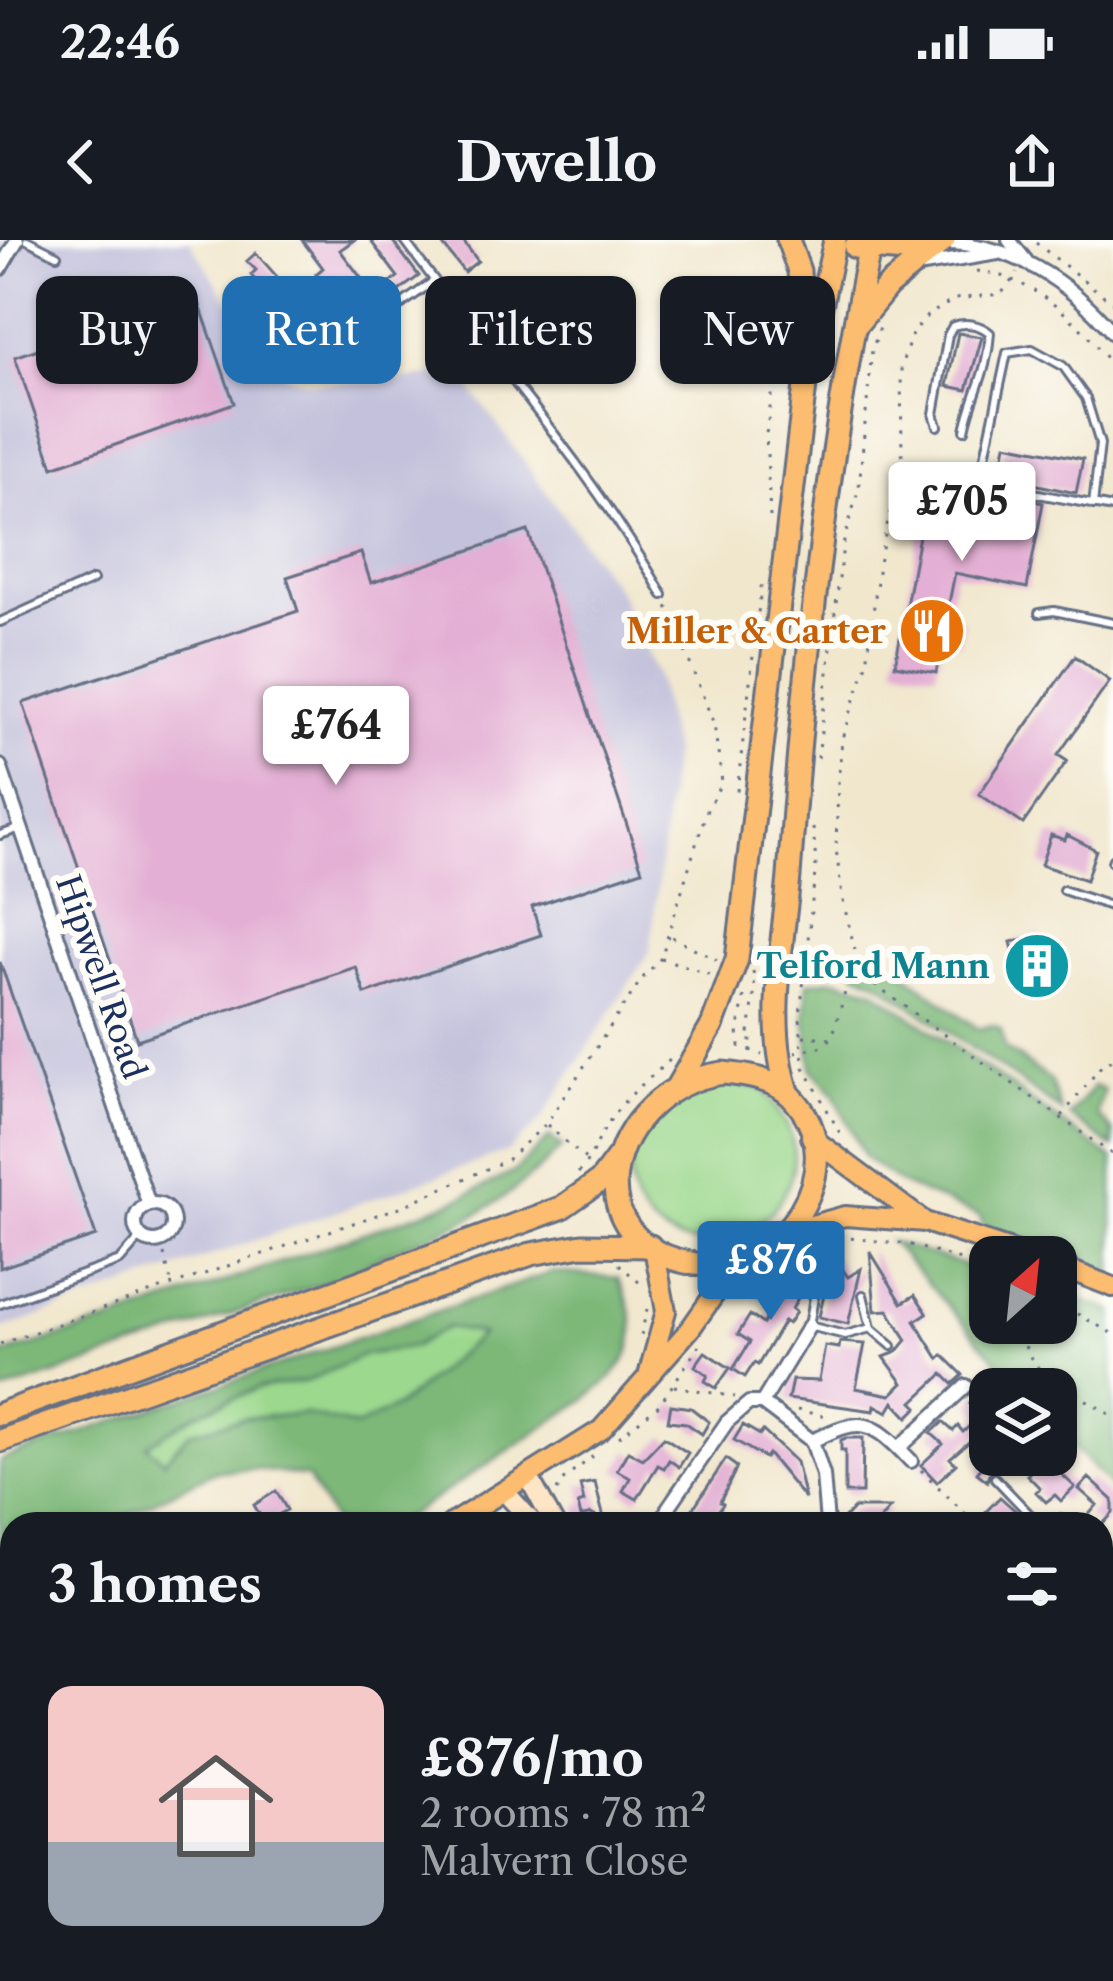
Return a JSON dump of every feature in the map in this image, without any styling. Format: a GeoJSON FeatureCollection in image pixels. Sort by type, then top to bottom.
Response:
{"type":"FeatureCollection","features":[{"type":"Feature","properties":{"kind":"highway"},"geometry":{"type":"LineString","coordinates":[[788,240],[800,276]]}},
{"type":"Feature","properties":{"kind":"highway"},"geometry":{"type":"LineString","coordinates":[[825,276],[831,241],[939,244]]}},
{"type":"Feature","properties":{"kind":"highway"},"geometry":{"type":"LineString","coordinates":[[856,324],[888,286],[939,244]]}},
{"type":"Feature","properties":{"kind":"highway"},"geometry":{"type":"LineString","coordinates":[[0,1441],[531,1254],[582,1245],[652,1248],[696,1264],[737,1262],[787,1232],[810,1190],[814,1168],[812,1137],[789,1094],[779,1054],[791,819],[818,578],[870,245]]}},
{"type":"Feature","properties":{"kind":"highway"},"geometry":{"type":"LineString","coordinates":[[0,1414],[561,1208],[600,1181],[640,1115],[678,1085],[712,1026],[737,959],[805,384]]}},
{"type":"Feature","properties":{"kind":"highway"},"geometry":{"type":"LineString","coordinates":[[678,1085],[722,1073],[746,1075],[789,1094]]}},
{"type":"Feature","properties":{"kind":"highway"},"geometry":{"type":"LineString","coordinates":[[618,1157],[615,1185],[622,1213],[652,1248]]}},
{"type":"Feature","properties":{"kind":"main road"},"geometry":{"type":"LineString","coordinates":[[812,1137],[925,1222]]}},
{"type":"Feature","properties":{"kind":"main road"},"geometry":{"type":"LineString","coordinates":[[787,1232],[845,1216],[925,1222],[969,1236]]}},
{"type":"Feature","properties":{"kind":"main road"},"geometry":{"type":"LineString","coordinates":[[646,1382],[666,1311],[652,1248]]}},
{"type":"Feature","properties":{"kind":"main road"},"geometry":{"type":"LineString","coordinates":[[471,1512],[601,1430],[690,1329],[737,1262]]}},
{"type":"Feature","properties":{"kind":"main road"},"geometry":{"type":"LineString","coordinates":[[1077,1273],[1113,1287]]}},
{"type":"Feature","properties":{"kind":"street"},"geometry":{"type":"LineString","coordinates":[[0,269],[17,240]]}},
{"type":"Feature","properties":{"kind":"street"},"geometry":{"type":"LineString","coordinates":[[1009,240],[1033,248],[1113,333]]}},
{"type":"Feature","properties":{"kind":"street"},"geometry":{"type":"LineString","coordinates":[[939,244],[979,246],[999,253]]}},
{"type":"Feature","properties":{"kind":"street"},"geometry":{"type":"LineString","coordinates":[[911,267],[1033,248]]}},
{"type":"Feature","properties":{"kind":"street","name":"Hipwell Road"},"geometry":{"type":"LineString","coordinates":[[0,766],[149,1205],[168,1211],[172,1229],[158,1241],[141,1238]]}},
{"type":"Feature","properties":{"kind":"street"},"geometry":{"type":"LineString","coordinates":[[141,1238],[136,1217],[149,1205]]}},
{"type":"Feature","properties":{"kind":"street"},"geometry":{"type":"LineString","coordinates":[[762,1403],[809,1326]]}},
{"type":"Feature","properties":{"kind":"street"},"geometry":{"type":"LineString","coordinates":[[899,1448],[966,1386]]}},
{"type":"Feature","properties":{"kind":"street"},"geometry":{"type":"LineString","coordinates":[[667,1512],[737,1410],[748,1403],[762,1403],[812,1441],[823,1475],[826,1512]]}},
{"type":"Feature","properties":{"kind":"street"},"geometry":{"type":"LineString","coordinates":[[812,1441],[854,1423],[879,1429],[911,1461]]}},
{"type":"Feature","properties":{"kind":"street"},"geometry":{"type":"LineString","coordinates":[[529,1478],[547,1512]]}},
{"type":"Feature","properties":{"kind":"street"},"geometry":{"type":"LineString","coordinates":[[505,1492],[523,1512]]}},
{"type":"Feature","properties":{"kind":"lane"},"geometry":{"type":"LineString","coordinates":[[27,240],[57,255]]}},
{"type":"Feature","properties":{"kind":"lane"},"geometry":{"type":"LineString","coordinates":[[404,240],[430,276]]}},
{"type":"Feature","properties":{"kind":"lane"},"geometry":{"type":"LineString","coordinates":[[938,426],[934,414],[948,335],[952,326],[962,323],[990,333],[980,390],[964,430]]}},
{"type":"Feature","properties":{"kind":"lane"},"geometry":{"type":"LineString","coordinates":[[1093,505],[1100,444],[1086,398],[1063,366],[1032,349],[1007,352],[984,461],[990,480],[1001,487],[1093,505],[1113,508]]}},
{"type":"Feature","properties":{"kind":"lane"},"geometry":{"type":"LineString","coordinates":[[514,384],[597,491],[663,595]]}},
{"type":"Feature","properties":{"kind":"lane"},"geometry":{"type":"LineString","coordinates":[[0,622],[93,580]]}},
{"type":"Feature","properties":{"kind":"lane"},"geometry":{"type":"LineString","coordinates":[[1040,613],[1054,611],[1113,623]]}},
{"type":"Feature","properties":{"kind":"lane"},"geometry":{"type":"LineString","coordinates":[[0,835],[21,828]]}},
{"type":"Feature","properties":{"kind":"lane"},"geometry":{"type":"LineString","coordinates":[[1063,890],[1113,907]]}},
{"type":"Feature","properties":{"kind":"lane"},"geometry":{"type":"LineString","coordinates":[[0,1304],[120,1261],[141,1238]]}},
{"type":"Feature","properties":{"kind":"lane"},"geometry":{"type":"LineString","coordinates":[[817,1280],[809,1326],[845,1335],[871,1328]]}},
{"type":"Feature","properties":{"kind":"lane"},"geometry":{"type":"LineString","coordinates":[[863,1295],[871,1328],[892,1346]]}},
{"type":"Feature","properties":{"kind":"lane"},"geometry":{"type":"LineString","coordinates":[[995,1478],[1028,1512]]}},
{"type":"Feature","properties":{"kind":"path"},"geometry":{"type":"LineString","coordinates":[[1033,248],[1113,303]]}},
{"type":"Feature","properties":{"kind":"path"},"geometry":{"type":"LineString","coordinates":[[972,271],[1012,282],[1067,316],[1113,368]]}},
{"type":"Feature","properties":{"kind":"path"},"geometry":{"type":"LineString","coordinates":[[800,1052],[832,1038],[856,954],[836,848],[838,783],[842,738],[867,664],[879,563],[902,456],[901,366],[912,334],[927,316],[955,299],[1001,294],[1018,274]]}},
{"type":"Feature","properties":{"kind":"path"},"geometry":{"type":"LineString","coordinates":[[818,758],[843,545],[859,487],[872,350],[887,313]]}},
{"type":"Feature","properties":{"kind":"path"},"geometry":{"type":"LineString","coordinates":[[770,520],[766,434],[774,384]]}},
{"type":"Feature","properties":{"kind":"path"},"geometry":{"type":"LineString","coordinates":[[735,809],[764,563]]}},
{"type":"Feature","properties":{"kind":"path"},"geometry":{"type":"LineString","coordinates":[[0,1344],[65,1319],[172,1288],[448,1187],[507,1160],[546,1124],[641,980],[661,958],[707,809],[722,782],[714,724],[663,595]]}},
{"type":"Feature","properties":{"kind":"path"},"geometry":{"type":"LineString","coordinates":[[812,819],[816,863],[800,1052],[840,1135]]}},
{"type":"Feature","properties":{"kind":"path"},"geometry":{"type":"LineString","coordinates":[[670,936],[728,963]]}},
{"type":"Feature","properties":{"kind":"path"},"geometry":{"type":"LineString","coordinates":[[721,961],[723,948]]}},
{"type":"Feature","properties":{"kind":"path"},"geometry":{"type":"LineString","coordinates":[[661,958],[716,976]]}},
{"type":"Feature","properties":{"kind":"path"},"geometry":{"type":"LineString","coordinates":[[746,967],[753,969],[755,989],[748,1041],[762,1041]]}},
{"type":"Feature","properties":{"kind":"path"},"geometry":{"type":"LineString","coordinates":[[850,974],[873,985],[1113,1155]]}},
{"type":"Feature","properties":{"kind":"path"},"geometry":{"type":"LineString","coordinates":[[746,985],[740,1046],[764,1055]]}},
{"type":"Feature","properties":{"kind":"path"},"geometry":{"type":"LineString","coordinates":[[799,1036],[832,1038]]}},
{"type":"Feature","properties":{"kind":"path"},"geometry":{"type":"LineString","coordinates":[[580,1180],[576,1175],[589,1162],[627,1098],[686,1044]]}},
{"type":"Feature","properties":{"kind":"path"},"geometry":{"type":"LineString","coordinates":[[1061,1117],[1102,1065],[1113,1060]]}},
{"type":"Feature","properties":{"kind":"path"},"geometry":{"type":"LineString","coordinates":[[546,1124],[589,1162]]}},
{"type":"Feature","properties":{"kind":"path"},"geometry":{"type":"LineString","coordinates":[[837,1232],[837,1237],[908,1244],[969,1261]]}},
{"type":"Feature","properties":{"kind":"path"},"geometry":{"type":"LineString","coordinates":[[164,1254],[172,1288]]}},
{"type":"Feature","properties":{"kind":"path"},"geometry":{"type":"LineString","coordinates":[[618,1264],[643,1286],[650,1284]]}},
{"type":"Feature","properties":{"kind":"path"},"geometry":{"type":"LineString","coordinates":[[736,1294],[771,1264]]}},
{"type":"Feature","properties":{"kind":"path"},"geometry":{"type":"LineString","coordinates":[[1077,1314],[1113,1334]]}},
{"type":"Feature","properties":{"kind":"path"},"geometry":{"type":"LineString","coordinates":[[1027,1344],[1025,1350],[1042,1372],[1113,1416]]}},
{"type":"Feature","properties":{"kind":"path"},"geometry":{"type":"LineString","coordinates":[[911,1461],[964,1512]]}},
{"type":"Feature","properties":{"kind":"shaded area"},"geometry":{"type":"Polygon","coordinates":[[[0,240],[189,240],[222,291],[222,384],[401,384],[401,380],[425,377],[425,384],[468,384],[619,592],[656,673],[673,752],[650,951],[541,1120],[509,1151],[0,1330],[0,240]]]}},
{"type":"Feature","properties":{"kind":"green space"},"geometry":{"type":"Polygon","coordinates":[[[864,953],[898,968],[978,1029],[993,1025],[1001,1030],[1005,1048],[1050,1080],[1061,1111],[877,981],[856,972],[864,953]]]}},
{"type":"Feature","properties":{"kind":"green space"},"geometry":{"type":"Polygon","coordinates":[[[833,979],[873,989],[1113,1159],[1113,1272],[1077,1259],[1077,1236],[1013,1236],[983,1225],[980,1216],[903,1185],[865,1158],[833,1092],[812,1069],[805,1015],[808,982],[833,979]]]}},
{"type":"Feature","properties":{"kind":"green space"},"geometry":{"type":"Polygon","coordinates":[[[717,1082],[763,1089],[789,1130],[793,1166],[784,1193],[745,1232],[718,1241],[691,1242],[665,1233],[642,1212],[632,1190],[631,1166],[641,1138],[658,1117],[680,1099],[717,1082]]]}},
{"type":"Feature","properties":{"kind":"green space"},"geometry":{"type":"Polygon","coordinates":[[[1094,1086],[1104,1090],[1097,1115],[1113,1131],[1113,1148],[1069,1116],[1094,1086]]]}},
{"type":"Feature","properties":{"kind":"green space"},"geometry":{"type":"Polygon","coordinates":[[[550,1137],[562,1147],[508,1194],[463,1221],[353,1273],[0,1393],[0,1355],[116,1320],[447,1204],[514,1172],[550,1137]]]}},
{"type":"Feature","properties":{"kind":"green space"},"geometry":{"type":"Polygon","coordinates":[[[891,1242],[969,1266],[969,1330],[891,1242]]]}},
{"type":"Feature","properties":{"kind":"green space"},"geometry":{"type":"Polygon","coordinates":[[[553,1272],[618,1278],[627,1300],[633,1335],[613,1376],[580,1403],[414,1512],[328,1512],[307,1477],[255,1469],[215,1471],[133,1512],[0,1512],[0,1460],[553,1272]],[[447,1327],[414,1346],[364,1355],[307,1381],[259,1388],[199,1412],[147,1445],[164,1461],[190,1432],[244,1418],[305,1414],[357,1427],[401,1404],[482,1334],[447,1327]]]}},
{"type":"Feature","properties":{"kind":"green space"},"geometry":{"type":"Polygon","coordinates":[[[1077,1300],[1113,1311],[1113,1490],[1077,1450],[1077,1368],[1003,1368],[982,1344],[1077,1344],[1077,1300]]]}},
{"type":"Feature","properties":{"kind":"green space"},"geometry":{"type":"Polygon","coordinates":[[[447,1327],[483,1334],[401,1404],[357,1427],[305,1414],[164,1462],[146,1444],[199,1412],[259,1388],[307,1381],[364,1355],[414,1346],[447,1327]]]}},
{"type":"Feature","properties":{"kind":"building"},"geometry":{"type":"Polygon","coordinates":[[[302,240],[354,240],[340,250],[360,276],[317,276],[323,268],[302,240]]]}},
{"type":"Feature","properties":{"kind":"building"},"geometry":{"type":"Polygon","coordinates":[[[370,240],[392,240],[419,276],[401,289],[401,276],[370,240]]]}},
{"type":"Feature","properties":{"kind":"building"},"geometry":{"type":"Polygon","coordinates":[[[439,240],[462,240],[478,261],[464,272],[439,240]]]}},
{"type":"Feature","properties":{"kind":"building"},"geometry":{"type":"Polygon","coordinates":[[[256,253],[276,276],[252,276],[256,270],[247,261],[256,253]]]}},
{"type":"Feature","properties":{"kind":"building"},"geometry":{"type":"Polygon","coordinates":[[[198,300],[222,369],[222,384],[227,384],[234,403],[53,467],[15,357],[36,350],[36,384],[198,384],[198,300]]]}},
{"type":"Feature","properties":{"kind":"building"},"geometry":{"type":"Polygon","coordinates":[[[958,333],[982,337],[967,390],[947,386],[958,333]]]}},
{"type":"Feature","properties":{"kind":"building"},"geometry":{"type":"Polygon","coordinates":[[[1006,444],[1083,459],[1076,493],[1000,477],[1006,444]]]}},
{"type":"Feature","properties":{"kind":"building"},"geometry":{"type":"Polygon","coordinates":[[[928,487],[995,500],[997,493],[1043,503],[1027,588],[955,573],[946,618],[964,621],[960,644],[942,640],[936,673],[895,665],[928,487]]]}},
{"type":"Feature","properties":{"kind":"building"},"geometry":{"type":"Polygon","coordinates":[[[528,531],[642,870],[532,907],[541,935],[365,994],[356,967],[137,1040],[23,703],[298,611],[287,577],[361,553],[371,583],[528,531]]]}},
{"type":"Feature","properties":{"kind":"building"},"geometry":{"type":"Polygon","coordinates":[[[1075,656],[1110,681],[1058,755],[1067,761],[1023,824],[979,794],[1075,656]]]}},
{"type":"Feature","properties":{"kind":"building"},"geometry":{"type":"Polygon","coordinates":[[[1051,835],[1065,840],[1067,835],[1096,850],[1086,880],[1041,865],[1051,835]]]}},
{"type":"Feature","properties":{"kind":"building","name":"Telford Mann"},"geometry":{"type":"Polygon","coordinates":[[[1040,935],[1046,955],[1054,953],[1060,977],[1053,979],[1056,989],[1026,997],[1011,942],[1040,935]]]}},
{"type":"Feature","properties":{"kind":"building"},"geometry":{"type":"Polygon","coordinates":[[[0,962],[96,1236],[0,1268],[0,962]]]}},
{"type":"Feature","properties":{"kind":"building"},"geometry":{"type":"Polygon","coordinates":[[[870,1251],[902,1303],[915,1295],[927,1313],[915,1321],[939,1359],[943,1355],[963,1375],[953,1384],[943,1374],[913,1402],[918,1407],[908,1417],[894,1402],[888,1412],[875,1405],[874,1411],[788,1399],[792,1380],[819,1381],[825,1346],[839,1348],[840,1342],[865,1344],[856,1388],[891,1395],[903,1383],[884,1357],[897,1352],[907,1340],[888,1310],[875,1311],[870,1251]]]}},
{"type":"Feature","properties":{"kind":"building"},"geometry":{"type":"Polygon","coordinates":[[[833,1256],[848,1277],[861,1269],[848,1324],[819,1317],[833,1256]]]}},
{"type":"Feature","properties":{"kind":"building"},"geometry":{"type":"Polygon","coordinates":[[[818,1260],[792,1309],[796,1312],[788,1324],[784,1321],[758,1365],[754,1363],[745,1377],[733,1369],[750,1342],[738,1334],[750,1315],[763,1324],[792,1277],[818,1260]]]}},
{"type":"Feature","properties":{"kind":"building"},"geometry":{"type":"Polygon","coordinates":[[[705,1352],[730,1368],[716,1388],[695,1366],[705,1352]]]}},
{"type":"Feature","properties":{"kind":"building"},"geometry":{"type":"Polygon","coordinates":[[[671,1405],[691,1408],[709,1422],[702,1434],[686,1423],[668,1421],[671,1405]]]}},
{"type":"Feature","properties":{"kind":"building"},"geometry":{"type":"Polygon","coordinates":[[[943,1422],[963,1432],[969,1426],[969,1442],[950,1458],[956,1464],[937,1482],[921,1465],[943,1444],[931,1433],[943,1422]]]}},
{"type":"Feature","properties":{"kind":"building"},"geometry":{"type":"Polygon","coordinates":[[[743,1425],[760,1435],[763,1431],[796,1462],[805,1499],[768,1454],[765,1458],[734,1440],[743,1425]]]}},
{"type":"Feature","properties":{"kind":"building"},"geometry":{"type":"Polygon","coordinates":[[[664,1437],[688,1453],[679,1467],[669,1460],[664,1468],[658,1465],[637,1499],[623,1491],[630,1478],[617,1470],[628,1451],[643,1459],[664,1437]]]}},
{"type":"Feature","properties":{"kind":"building"},"geometry":{"type":"Polygon","coordinates":[[[863,1438],[862,1493],[845,1493],[841,1440],[863,1438]]]}},
{"type":"Feature","properties":{"kind":"building"},"geometry":{"type":"Polygon","coordinates":[[[726,1459],[737,1467],[718,1512],[692,1510],[726,1459]]]}},
{"type":"Feature","properties":{"kind":"building"},"geometry":{"type":"Polygon","coordinates":[[[1028,1476],[1063,1476],[1075,1487],[1061,1501],[1055,1495],[1046,1502],[1036,1492],[1040,1488],[1028,1476]]]}},
{"type":"Feature","properties":{"kind":"building"},"geometry":{"type":"Polygon","coordinates":[[[1089,1478],[1113,1500],[1113,1512],[1091,1512],[1097,1505],[1079,1489],[1089,1478]]]}},
{"type":"Feature","properties":{"kind":"building"},"geometry":{"type":"Polygon","coordinates":[[[595,1482],[602,1512],[580,1512],[578,1504],[584,1502],[580,1485],[595,1482]]]}},
{"type":"Feature","properties":{"kind":"building"},"geometry":{"type":"Polygon","coordinates":[[[276,1491],[287,1510],[258,1512],[254,1505],[276,1491]]]}},
{"type":"Feature","properties":{"kind":"building"},"geometry":{"type":"Polygon","coordinates":[[[1000,1497],[1017,1512],[986,1512],[1000,1497]]]}},
{"type":"Feature","properties":{"kind":"building"},"geometry":{"type":"Polygon","coordinates":[[[854,1508],[890,1508],[886,1512],[850,1512],[854,1508]]]}},
{"type":"Feature","properties":{"kind":"place","name":"Miller & Carter"},"geometry":{"type":"Point","coordinates":[932,631]}},
{"type":"Feature","properties":{"kind":"place","name":"Telford Mann"},"geometry":{"type":"Point","coordinates":[1037,966]}}]}
